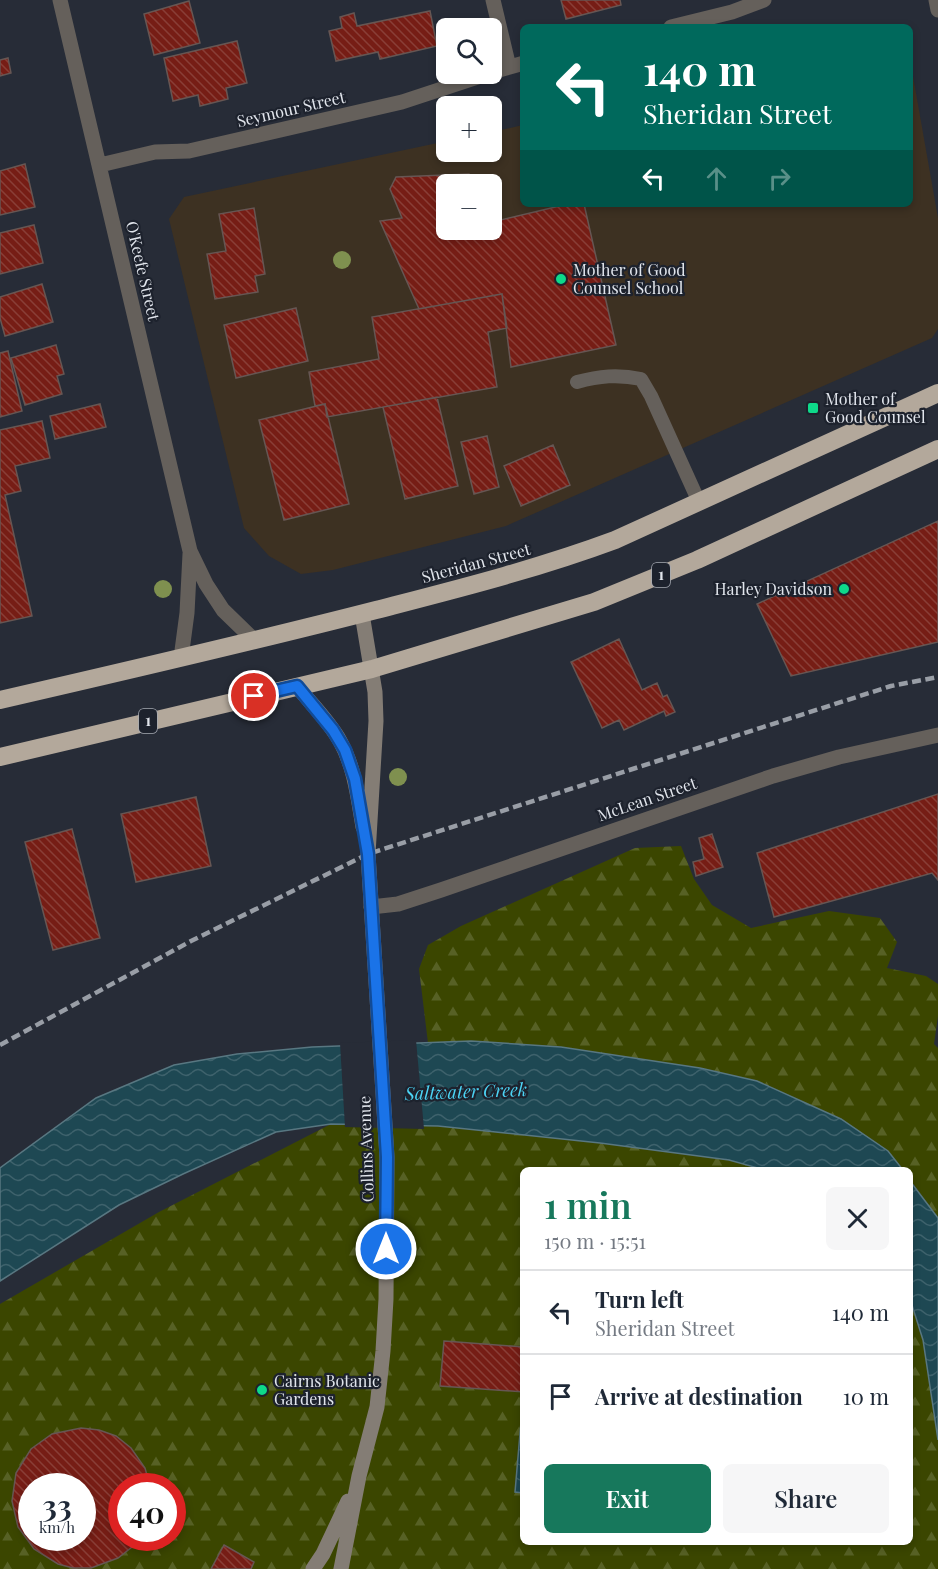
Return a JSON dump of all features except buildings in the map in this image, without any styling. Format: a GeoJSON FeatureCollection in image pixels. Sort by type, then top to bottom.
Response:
{"type":"FeatureCollection","features":[{"type":"Feature","properties":{"kind":"highway","name":"Sheridan Street"},"geometry":{"type":"LineString","coordinates":[[0,700],[255,641],[576,555],[615,540],[938,393]]}},
{"type":"Feature","properties":{"kind":"highway","name":"1"},"geometry":{"type":"LineString","coordinates":[[0,757],[372,669],[541,620],[594,602],[697,560],[938,449]]}},
{"type":"Feature","properties":{"kind":"street","name":"O'Keefe Street"},"geometry":{"type":"LineString","coordinates":[[60,0],[190,551],[206,584],[223,610],[255,641]]}},
{"type":"Feature","properties":{"kind":"street"},"geometry":{"type":"LineString","coordinates":[[493,0],[516,65]]}},
{"type":"Feature","properties":{"kind":"street"},"geometry":{"type":"LineString","coordinates":[[936,0],[938,10]]}},
{"type":"Feature","properties":{"kind":"street"},"geometry":{"type":"LineString","coordinates":[[683,24],[732,12],[760,1]]}},
{"type":"Feature","properties":{"kind":"street","name":"Seymour Street"},"geometry":{"type":"LineString","coordinates":[[100,165],[155,152],[189,151],[402,102],[457,84]]}},
{"type":"Feature","properties":{"kind":"street","name":"O'Keefe Street"},"geometry":{"type":"LineString","coordinates":[[181,658],[188,608],[190,551]]}},
{"type":"Feature","properties":{"kind":"street","name":"Collins Avenue"},"geometry":{"type":"LineString","coordinates":[[341,1569],[359,1476],[376,1407],[383,1351],[386,1299],[387,1157],[368,854],[376,721],[372,669],[362,614]]}},
{"type":"Feature","properties":{"kind":"street","name":"Collins Avenue"},"geometry":{"type":"LineString","coordinates":[[297,686],[333,730],[345,750],[355,779],[368,854]]}},
{"type":"Feature","properties":{"kind":"street","name":"McLean Street"},"geometry":{"type":"LineString","coordinates":[[370,907],[398,904],[773,776],[839,757],[938,735]]}},
{"type":"Feature","properties":{"kind":"street","name":"Collins Avenue"},"geometry":{"type":"LineString","coordinates":[[313,1569],[333,1534],[359,1476]]}},
{"type":"Feature","properties":{"kind":"lane"},"geometry":{"type":"LineString","coordinates":[[577,382],[594,377],[622,375],[641,379],[699,502]]}},
{"type":"Feature","properties":{"kind":"shaded area","name":"Mother of Good Counsel School"},"geometry":{"type":"Polygon","coordinates":[[[913,76],[938,218],[938,329],[932,338],[506,526],[333,570],[301,574],[269,556],[244,528],[169,219],[184,197],[436,143],[436,162],[502,162],[502,130],[520,126],[520,207],[913,207],[913,76]]]}},
{"type":"Feature","properties":{"kind":"green space"},"geometry":{"type":"Polygon","coordinates":[[[681,846],[694,879],[712,905],[751,928],[829,911],[880,918],[897,942],[887,968],[926,976],[938,984],[938,1016],[934,1044],[938,1048],[938,1218],[913,1184],[913,1167],[901,1167],[888,1151],[757,1081],[700,1068],[561,1047],[471,1041],[428,1043],[419,969],[428,945],[461,926],[635,848],[681,846]]]}},
{"type":"Feature","properties":{"kind":"green space","name":"Cairns Botanic Gardens"},"geometry":{"type":"Polygon","coordinates":[[[331,1124],[438,1126],[600,1143],[729,1160],[754,1167],[520,1167],[520,1545],[913,1545],[913,1308],[923,1340],[938,1440],[938,1569],[0,1569],[0,1304],[159,1212],[331,1124]]]}},
{"type":"Feature","properties":{"kind":"water","name":"Saltwater Creek"},"geometry":{"type":"Polygon","coordinates":[[[471,1041],[561,1047],[700,1068],[757,1081],[841,1119],[888,1151],[901,1167],[754,1167],[729,1160],[600,1143],[438,1126],[331,1124],[276,1132],[183,1174],[119,1205],[0,1281],[0,1168],[96,1098],[174,1065],[237,1054],[312,1047],[471,1041]]]}},
{"type":"Feature","properties":{"kind":"water"},"geometry":{"type":"Polygon","coordinates":[[[913,1185],[938,1218],[938,1440],[923,1340],[913,1308],[913,1185]]]}},
{"type":"Feature","properties":{"kind":"water"},"geometry":{"type":"Polygon","coordinates":[[[520,1434],[520,1493],[515,1492],[520,1434]]]}},
{"type":"Feature","properties":{"kind":"pier"},"geometry":{"type":"Polygon","coordinates":[[[416,1040],[424,1129],[345,1127],[340,1043],[416,1040]]]}},
{"type":"Feature","properties":{"kind":"railway"},"geometry":{"type":"LineString","coordinates":[[0,1045],[191,941],[368,854],[891,686],[938,677]]}},
{"type":"Feature","properties":{"kind":"place","name":"Mother of Good Counsel School"},"geometry":{"type":"Point","coordinates":[561,279]}},
{"type":"Feature","properties":{"kind":"place","name":"Mother of Good Counsel"},"geometry":{"type":"Point","coordinates":[813,408]}},
{"type":"Feature","properties":{"kind":"place","name":"Harley Davidson"},"geometry":{"type":"Point","coordinates":[844,589]}},
{"type":"Feature","properties":{"kind":"place","name":"Cairns Botanic Gardens"},"geometry":{"type":"Point","coordinates":[262,1390]}},
{"type":"Feature","properties":{"kind":"route"},"geometry":{"type":"LineString","coordinates":[[254,696],[297,686],[339,739],[355,779],[368,854],[387,1157],[386,1249]]}}]}
